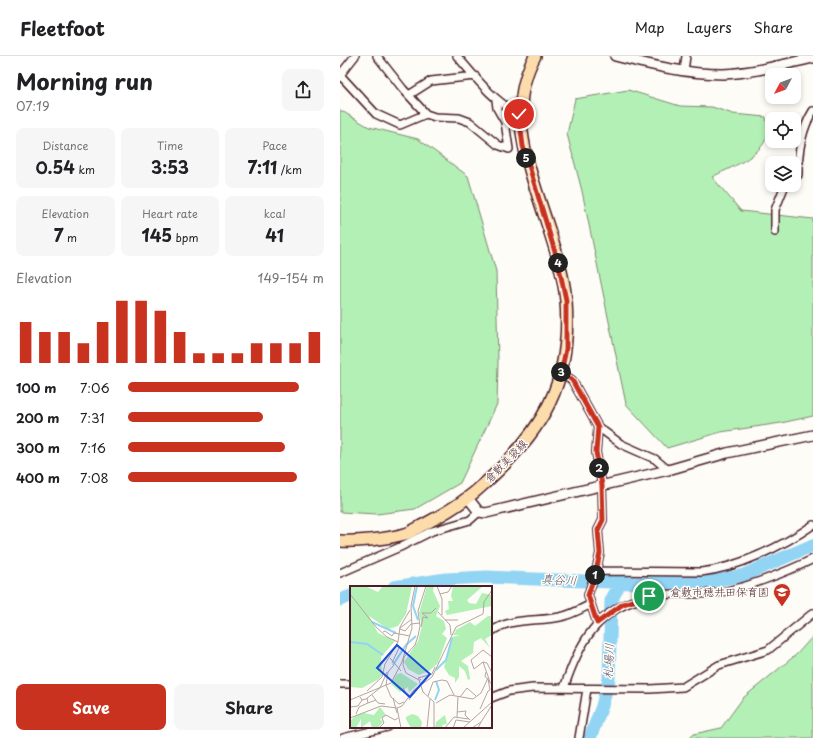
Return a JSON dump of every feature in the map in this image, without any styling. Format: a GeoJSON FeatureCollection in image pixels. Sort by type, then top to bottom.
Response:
{"type":"FeatureCollection","features":[{"type":"Feature","properties":{"kind":"main road","name":"倉敷美袋線"},"geometry":{"type":"LineString","coordinates":[[340,541],[354,542],[406,534],[446,513],[468,498],[506,464],[527,442],[547,409],[561,373],[566,349],[566,300],[558,262],[523,146],[519,114],[522,90],[535,56]]}},
{"type":"Feature","properties":{"kind":"street"},"geometry":{"type":"LineString","coordinates":[[355,56],[340,75],[376,114],[400,125],[426,114]]}},
{"type":"Feature","properties":{"kind":"street"},"geometry":{"type":"LineString","coordinates":[[377,56],[426,114],[436,117],[459,118],[470,122],[498,146],[509,149],[505,122],[497,108],[496,100]]}},
{"type":"Feature","properties":{"kind":"street"},"geometry":{"type":"LineString","coordinates":[[457,56],[496,100],[519,114]]}},
{"type":"Feature","properties":{"kind":"street"},"geometry":{"type":"LineString","coordinates":[[615,56],[684,71],[724,74],[813,58]]}},
{"type":"Feature","properties":{"kind":"street"},"geometry":{"type":"LineString","coordinates":[[684,71],[686,56]]}},
{"type":"Feature","properties":{"kind":"street"},"geometry":{"type":"LineString","coordinates":[[409,95],[431,81],[475,76]]}},
{"type":"Feature","properties":{"kind":"street"},"geometry":{"type":"LineString","coordinates":[[799,156],[800,145],[808,119],[813,111]]}},
{"type":"Feature","properties":{"kind":"street"},"geometry":{"type":"LineString","coordinates":[[775,232],[775,210],[782,192]]}},
{"type":"Feature","properties":{"kind":"street"},"geometry":{"type":"LineString","coordinates":[[561,373],[572,380],[598,427],[625,447],[655,459],[668,470]]}},
{"type":"Feature","properties":{"kind":"street"},"geometry":{"type":"LineString","coordinates":[[597,623],[588,595],[600,553],[598,530],[603,520],[602,485],[596,452],[598,427]]}},
{"type":"Feature","properties":{"kind":"street"},"geometry":{"type":"LineString","coordinates":[[468,498],[479,512],[486,513],[668,470],[727,453],[813,435]]}},
{"type":"Feature","properties":{"kind":"street"},"geometry":{"type":"LineString","coordinates":[[340,573],[400,547],[432,531],[470,520],[479,512]]}},
{"type":"Feature","properties":{"kind":"street"},"geometry":{"type":"LineString","coordinates":[[596,571],[700,572],[718,570],[761,554],[813,525]]}},
{"type":"Feature","properties":{"kind":"street"},"geometry":{"type":"LineString","coordinates":[[564,688],[575,656],[597,623],[623,604],[649,596],[716,593],[736,589],[813,559]]}},
{"type":"Feature","properties":{"kind":"street"},"geometry":{"type":"LineString","coordinates":[[492,631],[498,626],[512,623],[560,618],[591,604]]}},
{"type":"Feature","properties":{"kind":"street"},"geometry":{"type":"LineString","coordinates":[[492,698],[509,691],[533,688],[656,689],[683,687],[719,665],[768,650],[813,613]]}},
{"type":"Feature","properties":{"kind":"street"},"geometry":{"type":"LineString","coordinates":[[579,738],[587,688]]}},
{"type":"Feature","properties":{"kind":"street"},"geometry":{"type":"LineString","coordinates":[[343,738],[384,728]]}},
{"type":"Feature","properties":{"kind":"green space"},"geometry":{"type":"Polygon","coordinates":[[[628,90],[680,106],[712,107],[733,114],[765,117],[765,141],[758,150],[744,161],[712,177],[741,211],[813,219],[813,416],[781,423],[721,432],[667,448],[626,404],[582,191],[567,134],[575,99],[628,90]]]}},
{"type":"Feature","properties":{"kind":"green space"},"geometry":{"type":"Polygon","coordinates":[[[340,110],[369,127],[418,139],[468,176],[496,271],[498,363],[497,404],[460,483],[415,509],[377,514],[340,512],[340,110]]]}},
{"type":"Feature","properties":{"kind":"green space"},"geometry":{"type":"Polygon","coordinates":[[[813,636],[813,738],[690,738],[694,734],[721,728],[743,698],[797,654],[813,636]]]}},
{"type":"Feature","properties":{"kind":"waterway","name":"真谷川"},"geometry":{"type":"LineString","coordinates":[[400,586],[446,579],[487,577],[635,583],[705,583],[744,575],[813,545]]}},
{"type":"Feature","properties":{"kind":"waterway","name":"札場川"},"geometry":{"type":"LineString","coordinates":[[590,738],[602,706],[609,679],[611,601],[620,583]]}},
{"type":"Feature","properties":{"kind":"waterway","name":"真谷川"},"geometry":{"type":"LineString","coordinates":[[340,600],[350,596]]}},
{"type":"Feature","properties":{"kind":"place","name":"倉敷市穂井田保育園"},"geometry":{"type":"Point","coordinates":[782,607]}},
{"type":"Feature","properties":{"kind":"route"},"geometry":{"type":"LineString","coordinates":[[519,114],[523,146],[558,262],[566,300],[566,349],[561,373],[572,380],[598,427],[596,433],[596,452],[602,485],[603,520],[598,530],[600,553],[588,595],[597,623],[623,604],[649,596]]}}]}
